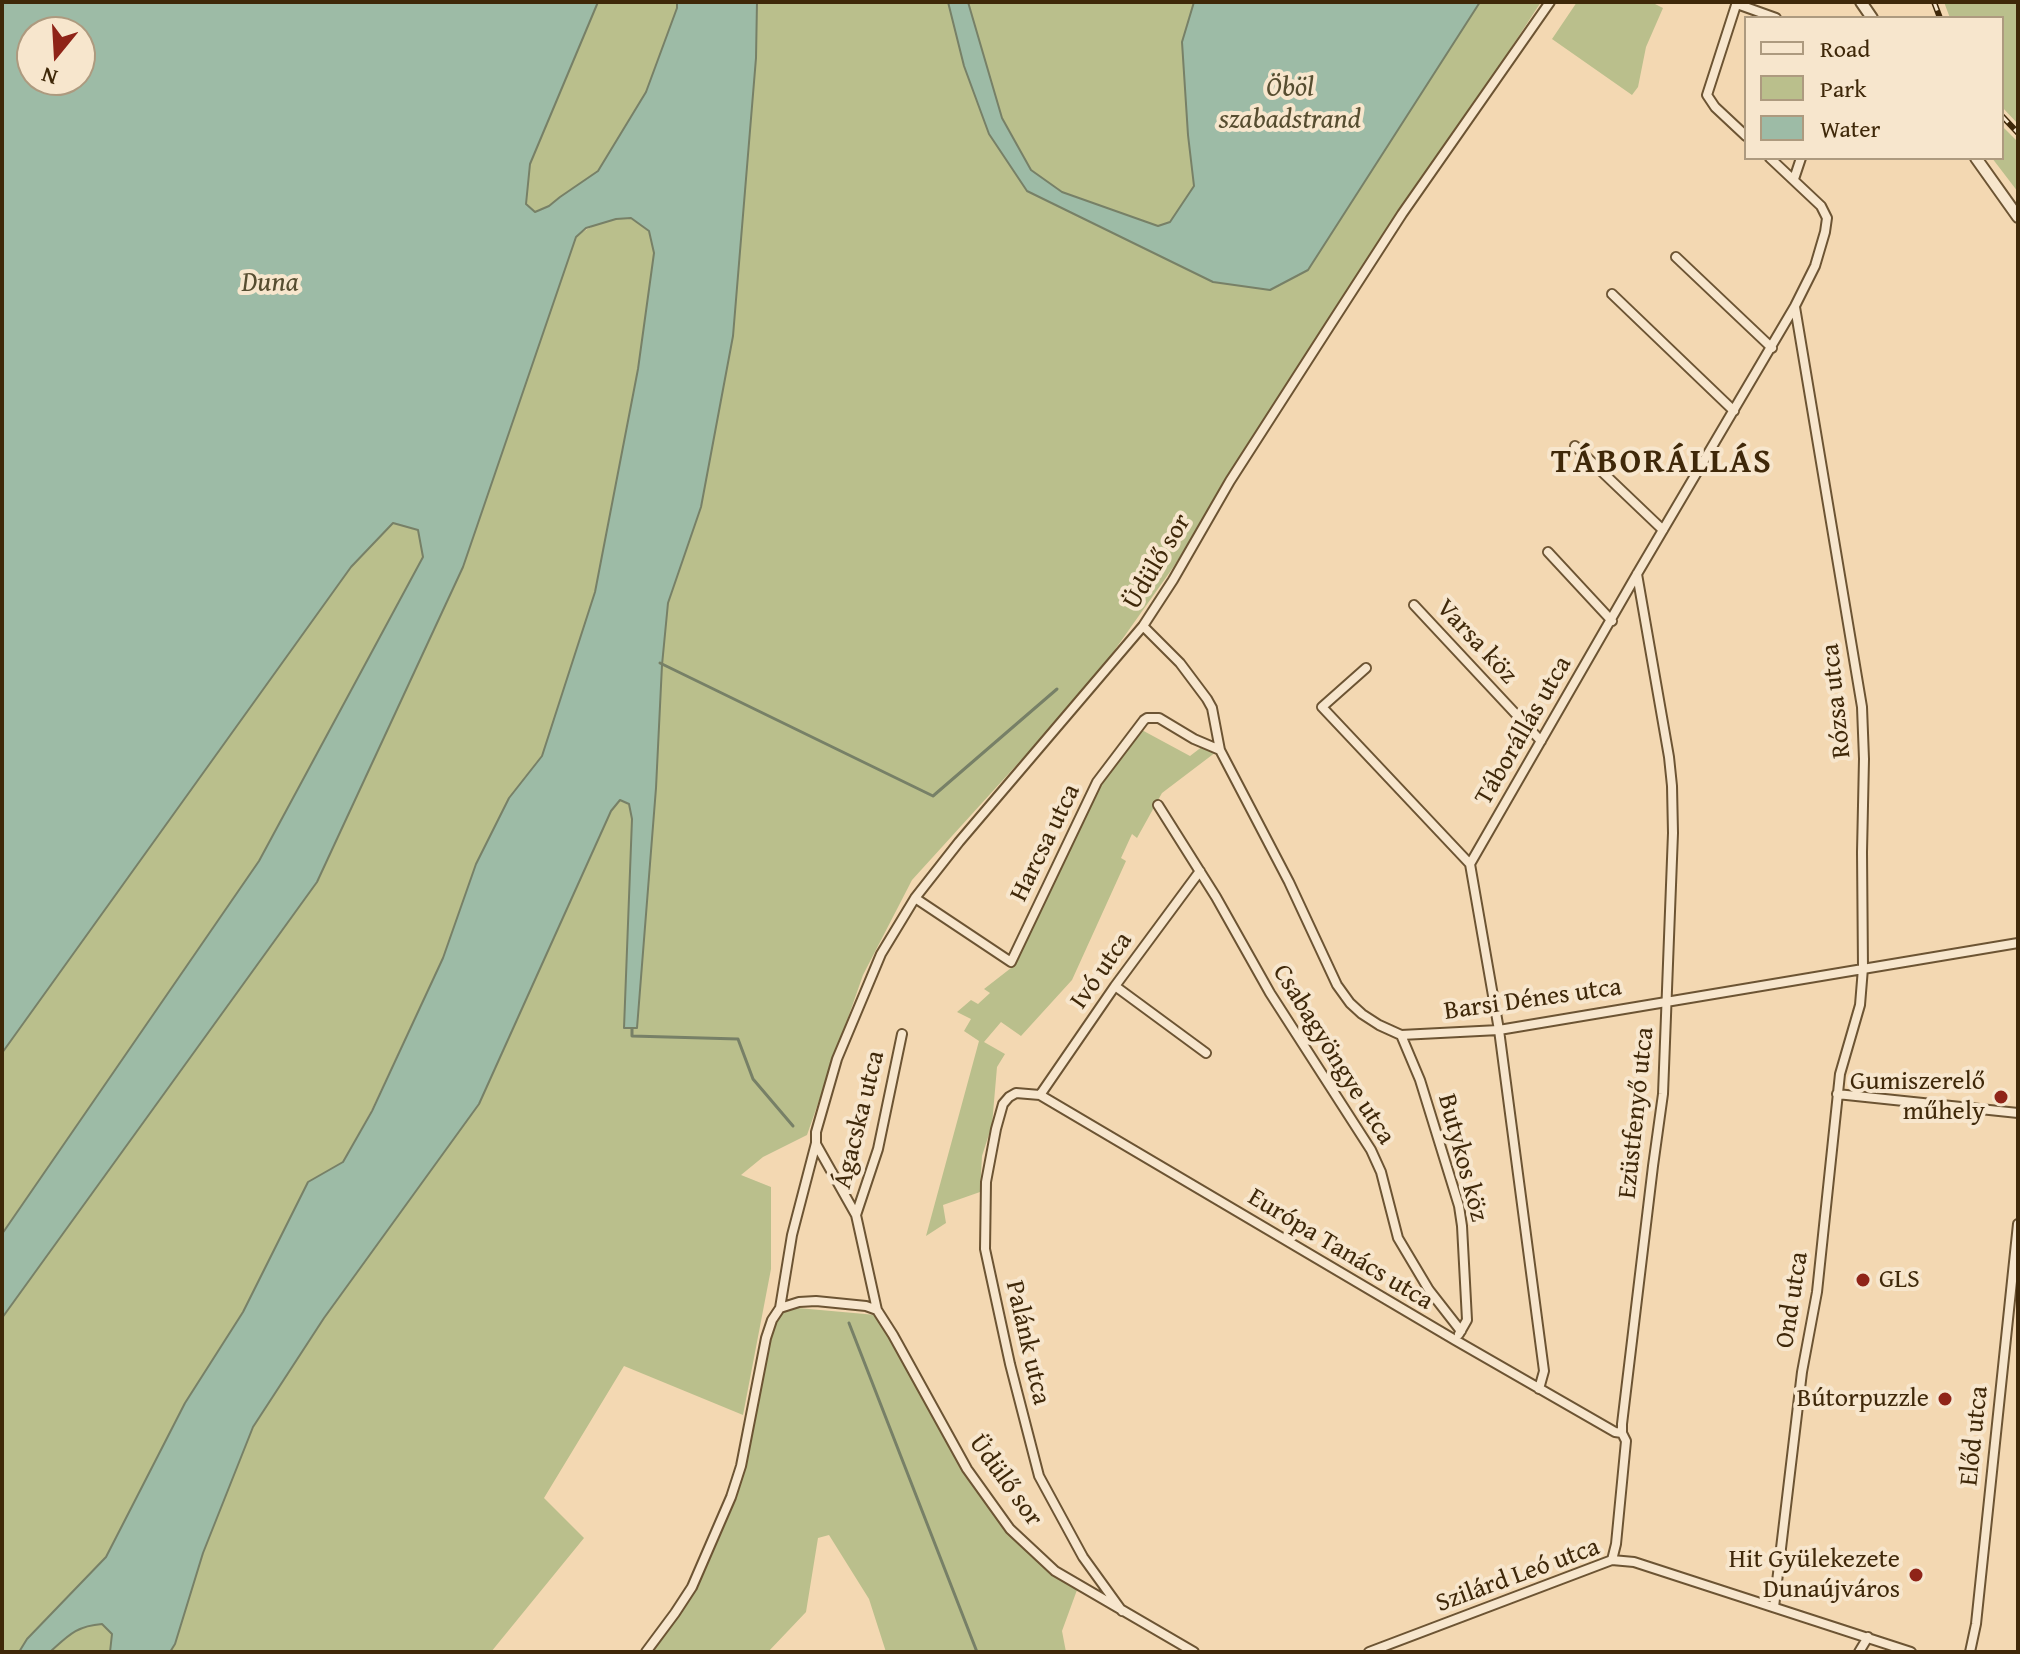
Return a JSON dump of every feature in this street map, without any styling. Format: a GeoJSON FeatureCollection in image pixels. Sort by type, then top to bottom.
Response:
{"type":"FeatureCollection","features":[{"type":"Feature","properties":{"kind":"street","name":"Üdülő sor"},"geometry":{"type":"LineString","coordinates":[[646,1652],[692,1587],[731,1497],[741,1466],[766,1338],[780,1308],[792,1235],[816,1143],[821,1110],[837,1059],[881,954],[915,898],[959,842],[1143,626],[1230,481],[1402,214],[1550,2]]}},
{"type":"Feature","properties":{"kind":"street"},"geometry":{"type":"LineString","coordinates":[[1744,134],[1715,107],[1707,95],[1737,3],[1771,16]]}},
{"type":"Feature","properties":{"kind":"street"},"geometry":{"type":"LineString","coordinates":[[1772,160],[1794,179],[1800,160]]}},
{"type":"Feature","properties":{"kind":"street"},"geometry":{"type":"LineString","coordinates":[[1977,160],[2018,217]]}},
{"type":"Feature","properties":{"kind":"street","name":"Táborállás utca"},"geometry":{"type":"LineString","coordinates":[[1470,864],[1772,348],[1815,266],[1827,218],[1821,206],[1794,179]]}},
{"type":"Feature","properties":{"kind":"street"},"geometry":{"type":"LineString","coordinates":[[1676,257],[1772,348]]}},
{"type":"Feature","properties":{"kind":"street"},"geometry":{"type":"LineString","coordinates":[[1612,294],[1734,411]]}},
{"type":"Feature","properties":{"kind":"street","name":"Rózsa utca"},"geometry":{"type":"LineString","coordinates":[[1795,306],[1862,707],[1863,968],[1860,1005],[1837,1094]]}},
{"type":"Feature","properties":{"kind":"street"},"geometry":{"type":"LineString","coordinates":[[1575,446],[1663,530]]}},
{"type":"Feature","properties":{"kind":"street"},"geometry":{"type":"LineString","coordinates":[[1548,552],[1612,621]]}},
{"type":"Feature","properties":{"kind":"street","name":"Ezüstfenyő utca"},"geometry":{"type":"LineString","coordinates":[[1612,1560],[1626,1441],[1622,1433],[1663,1094],[1673,833],[1672,786],[1637,574]]}},
{"type":"Feature","properties":{"kind":"street","name":"Varsa köz"},"geometry":{"type":"LineString","coordinates":[[1414,605],[1541,741]]}},
{"type":"Feature","properties":{"kind":"street"},"geometry":{"type":"LineString","coordinates":[[1143,626],[1180,663],[1212,708],[1220,750],[1289,882],[1337,985],[1362,1014],[1401,1035]]}},
{"type":"Feature","properties":{"kind":"street"},"geometry":{"type":"LineString","coordinates":[[1366,668],[1322,707],[1470,864],[1499,1030],[1544,1371],[1539,1389]]}},
{"type":"Feature","properties":{"kind":"street","name":"Harcsa utca"},"geometry":{"type":"LineString","coordinates":[[915,898],[1011,962],[1097,782],[1144,720],[1159,718],[1220,750]]}},
{"type":"Feature","properties":{"kind":"street","name":"Csabagyöngye utca"},"geometry":{"type":"LineString","coordinates":[[1158,805],[1270,993],[1371,1150],[1381,1172],[1398,1238],[1429,1290],[1461,1331]]}},
{"type":"Feature","properties":{"kind":"street","name":"Ivó utca"},"geometry":{"type":"LineString","coordinates":[[1040,1095],[1200,871]]}},
{"type":"Feature","properties":{"kind":"street","name":"Barsi Dénes utca"},"geometry":{"type":"LineString","coordinates":[[1401,1035],[1499,1030],[2018,943]]}},
{"type":"Feature","properties":{"kind":"street"},"geometry":{"type":"LineString","coordinates":[[1115,986],[1206,1053]]}},
{"type":"Feature","properties":{"kind":"street","name":"Ágacska utca"},"geometry":{"type":"LineString","coordinates":[[856,1215],[878,1149],[902,1034]]}},
{"type":"Feature","properties":{"kind":"street","name":"Butykos köz"},"geometry":{"type":"LineString","coordinates":[[1401,1035],[1420,1080],[1459,1206],[1467,1320],[1455,1340]]}},
{"type":"Feature","properties":{"kind":"street","name":"Palánk utca"},"geometry":{"type":"LineString","coordinates":[[1040,1095],[1016,1093],[1003,1104],[986,1182],[985,1249],[1039,1476],[1083,1557],[1122,1611]]}},
{"type":"Feature","properties":{"kind":"street"},"geometry":{"type":"LineString","coordinates":[[1837,1094],[2018,1113]]}},
{"type":"Feature","properties":{"kind":"street","name":"Ond utca"},"geometry":{"type":"LineString","coordinates":[[1774,1607],[1802,1372],[1817,1292],[1837,1094]]}},
{"type":"Feature","properties":{"kind":"street","name":"Európa Tanács utca"},"geometry":{"type":"LineString","coordinates":[[1040,1095],[1539,1389],[1622,1433]]}},
{"type":"Feature","properties":{"kind":"street","name":"Üdülő sor"},"geometry":{"type":"LineString","coordinates":[[816,1143],[856,1215],[877,1310],[967,1469],[1010,1529],[1055,1571],[1194,1652]]}},
{"type":"Feature","properties":{"kind":"street","name":"Előd utca"},"geometry":{"type":"LineString","coordinates":[[1970,1652],[1976,1624],[2018,1224]]}},
{"type":"Feature","properties":{"kind":"street"},"geometry":{"type":"LineString","coordinates":[[780,1308],[799,1302],[844,1303],[877,1310]]}},
{"type":"Feature","properties":{"kind":"street","name":"Szilárd Leó utca"},"geometry":{"type":"LineString","coordinates":[[1369,1652],[1612,1560],[1634,1562],[1911,1652]]}},
{"type":"Feature","properties":{"kind":"street"},"geometry":{"type":"LineString","coordinates":[[1859,1652],[1868,1637]]}},
{"type":"Feature","properties":{"kind":"green space"},"geometry":{"type":"Polygon","coordinates":[[[598,2],[677,2],[677,8],[646,92],[598,171],[549,207],[535,212],[526,205],[530,164],[598,2]]]}},
{"type":"Feature","properties":{"kind":"green space"},"geometry":{"type":"Polygon","coordinates":[[[757,2],[948,2],[964,66],[1027,190],[1213,282],[1308,270],[1480,2],[1541,2],[1172,569],[1092,682],[912,880],[863,975],[807,1135],[763,1157],[741,1175],[771,1187],[771,1269],[743,1415],[624,1366],[544,1498],[584,1538],[491,1652],[170,1652],[203,1553],[253,1427],[324,1318],[479,1104],[611,811],[620,800],[629,804],[632,819],[624,1028],[637,1028],[668,603],[701,507],[733,336],[756,58],[757,2]]]}},
{"type":"Feature","properties":{"kind":"green space"},"geometry":{"type":"Polygon","coordinates":[[[968,2],[1194,2],[1182,42],[1194,187],[1170,222],[1158,226],[1062,192],[1031,170],[1002,118],[968,2]]]}},
{"type":"Feature","properties":{"kind":"green space"},"geometry":{"type":"Polygon","coordinates":[[[1577,2],[1651,2],[1663,8],[1646,47],[1638,87],[1632,95],[1552,39],[1577,2]]]}},
{"type":"Feature","properties":{"kind":"green space"},"geometry":{"type":"Polygon","coordinates":[[[1944,2],[2018,2],[2018,124],[2004,109],[2004,16],[1949,16],[1944,2]]]}},
{"type":"Feature","properties":{"kind":"green space"},"geometry":{"type":"Polygon","coordinates":[[[2004,128],[2018,142],[2018,192],[1994,160],[2004,160],[2004,128]]]}},
{"type":"Feature","properties":{"kind":"green space"},"geometry":{"type":"Polygon","coordinates":[[[631,218],[649,231],[654,253],[638,369],[595,592],[542,756],[509,798],[476,864],[443,958],[371,1111],[343,1162],[308,1182],[243,1312],[185,1403],[106,1557],[19,1652],[2,1652],[2,1318],[317,882],[463,567],[576,237],[601,223],[631,218]]]}},
{"type":"Feature","properties":{"kind":"green space"},"geometry":{"type":"Polygon","coordinates":[[[392,523],[418,530],[423,557],[259,861],[2,1234],[2,1053],[350,567],[392,523]]]}},
{"type":"Feature","properties":{"kind":"green space"},"geometry":{"type":"Polygon","coordinates":[[[1140,729],[1190,756],[1203,746],[1216,752],[1162,793],[1137,838],[1132,834],[1121,858],[1126,861],[1072,980],[1021,1036],[1001,1022],[984,1042],[1005,1054],[997,1067],[992,1125],[982,1156],[980,1192],[943,1205],[946,1223],[926,1236],[979,1041],[964,1031],[971,1019],[957,1012],[971,1000],[978,1004],[990,993],[984,989],[1011,968],[1099,785],[1140,729]]]}},
{"type":"Feature","properties":{"kind":"green space"},"geometry":{"type":"Polygon","coordinates":[[[798,1308],[876,1315],[893,1335],[946,1439],[1014,1538],[1077,1590],[1062,1631],[1066,1652],[886,1652],[869,1599],[829,1535],[818,1538],[806,1612],[768,1652],[653,1652],[689,1597],[744,1474],[769,1326],[775,1312],[798,1308]]]}},
{"type":"Feature","properties":{"kind":"green space"},"geometry":{"type":"Polygon","coordinates":[[[102,1624],[112,1634],[110,1652],[50,1652],[79,1629],[102,1624]]]}},
{"type":"Feature","properties":{"kind":"water","name":"Duna"},"geometry":{"type":"Polygon","coordinates":[[[2,2],[598,2],[530,164],[526,204],[535,212],[549,206],[598,171],[646,92],[677,2],[757,2],[756,58],[733,336],[701,507],[668,603],[637,1028],[624,1028],[632,819],[629,804],[620,800],[611,811],[479,1104],[324,1318],[253,1427],[203,1553],[170,1652],[110,1652],[112,1634],[102,1624],[79,1630],[50,1652],[19,1652],[27,1639],[106,1557],[185,1403],[243,1312],[308,1182],[343,1162],[372,1111],[443,958],[476,864],[509,798],[542,756],[595,592],[638,369],[654,253],[649,231],[631,218],[616,219],[586,228],[576,237],[463,567],[317,882],[2,1318],[2,1234],[259,861],[423,557],[418,530],[393,523],[351,567],[2,1053],[2,2]]]}},
{"type":"Feature","properties":{"kind":"water","name":"Öböl szabadstrand"},"geometry":{"type":"Polygon","coordinates":[[[948,2],[968,2],[1002,118],[1031,170],[1062,192],[1158,226],[1170,222],[1194,186],[1182,42],[1194,2],[1480,2],[1308,270],[1270,290],[1213,282],[1027,191],[989,134],[964,66],[948,2]]]}},
{"type":"Feature","properties":{"kind":"waterway"},"geometry":{"type":"LineString","coordinates":[[660,663],[933,796],[1057,689]]}},
{"type":"Feature","properties":{"kind":"waterway"},"geometry":{"type":"LineString","coordinates":[[632,1029],[632,1036],[738,1039],[753,1079],[793,1126]]}},
{"type":"Feature","properties":{"kind":"waterway"},"geometry":{"type":"LineString","coordinates":[[849,1323],[977,1652]]}},
{"type":"Feature","properties":{"kind":"railway"},"geometry":{"type":"LineString","coordinates":[[1934,2],[1939,16]]}},
{"type":"Feature","properties":{"kind":"railway"},"geometry":{"type":"LineString","coordinates":[[2004,118],[2018,133]]}},
{"type":"Feature","properties":{"kind":"place","name":"Gumiszerelő műhely"},"geometry":{"type":"Point","coordinates":[2001,1097]}},
{"type":"Feature","properties":{"kind":"place","name":"GLS"},"geometry":{"type":"Point","coordinates":[1863,1280]}},
{"type":"Feature","properties":{"kind":"place","name":"Bútorpuzzle"},"geometry":{"type":"Point","coordinates":[1945,1399]}},
{"type":"Feature","properties":{"kind":"place","name":"Hit Gyülekezete Dunaújváros"},"geometry":{"type":"Point","coordinates":[1916,1575]}},
{"type":"Feature","properties":{"kind":"district","name":"TÁBORÁLLÁS"},"geometry":{"type":"Point","coordinates":[1662,463]}}]}
